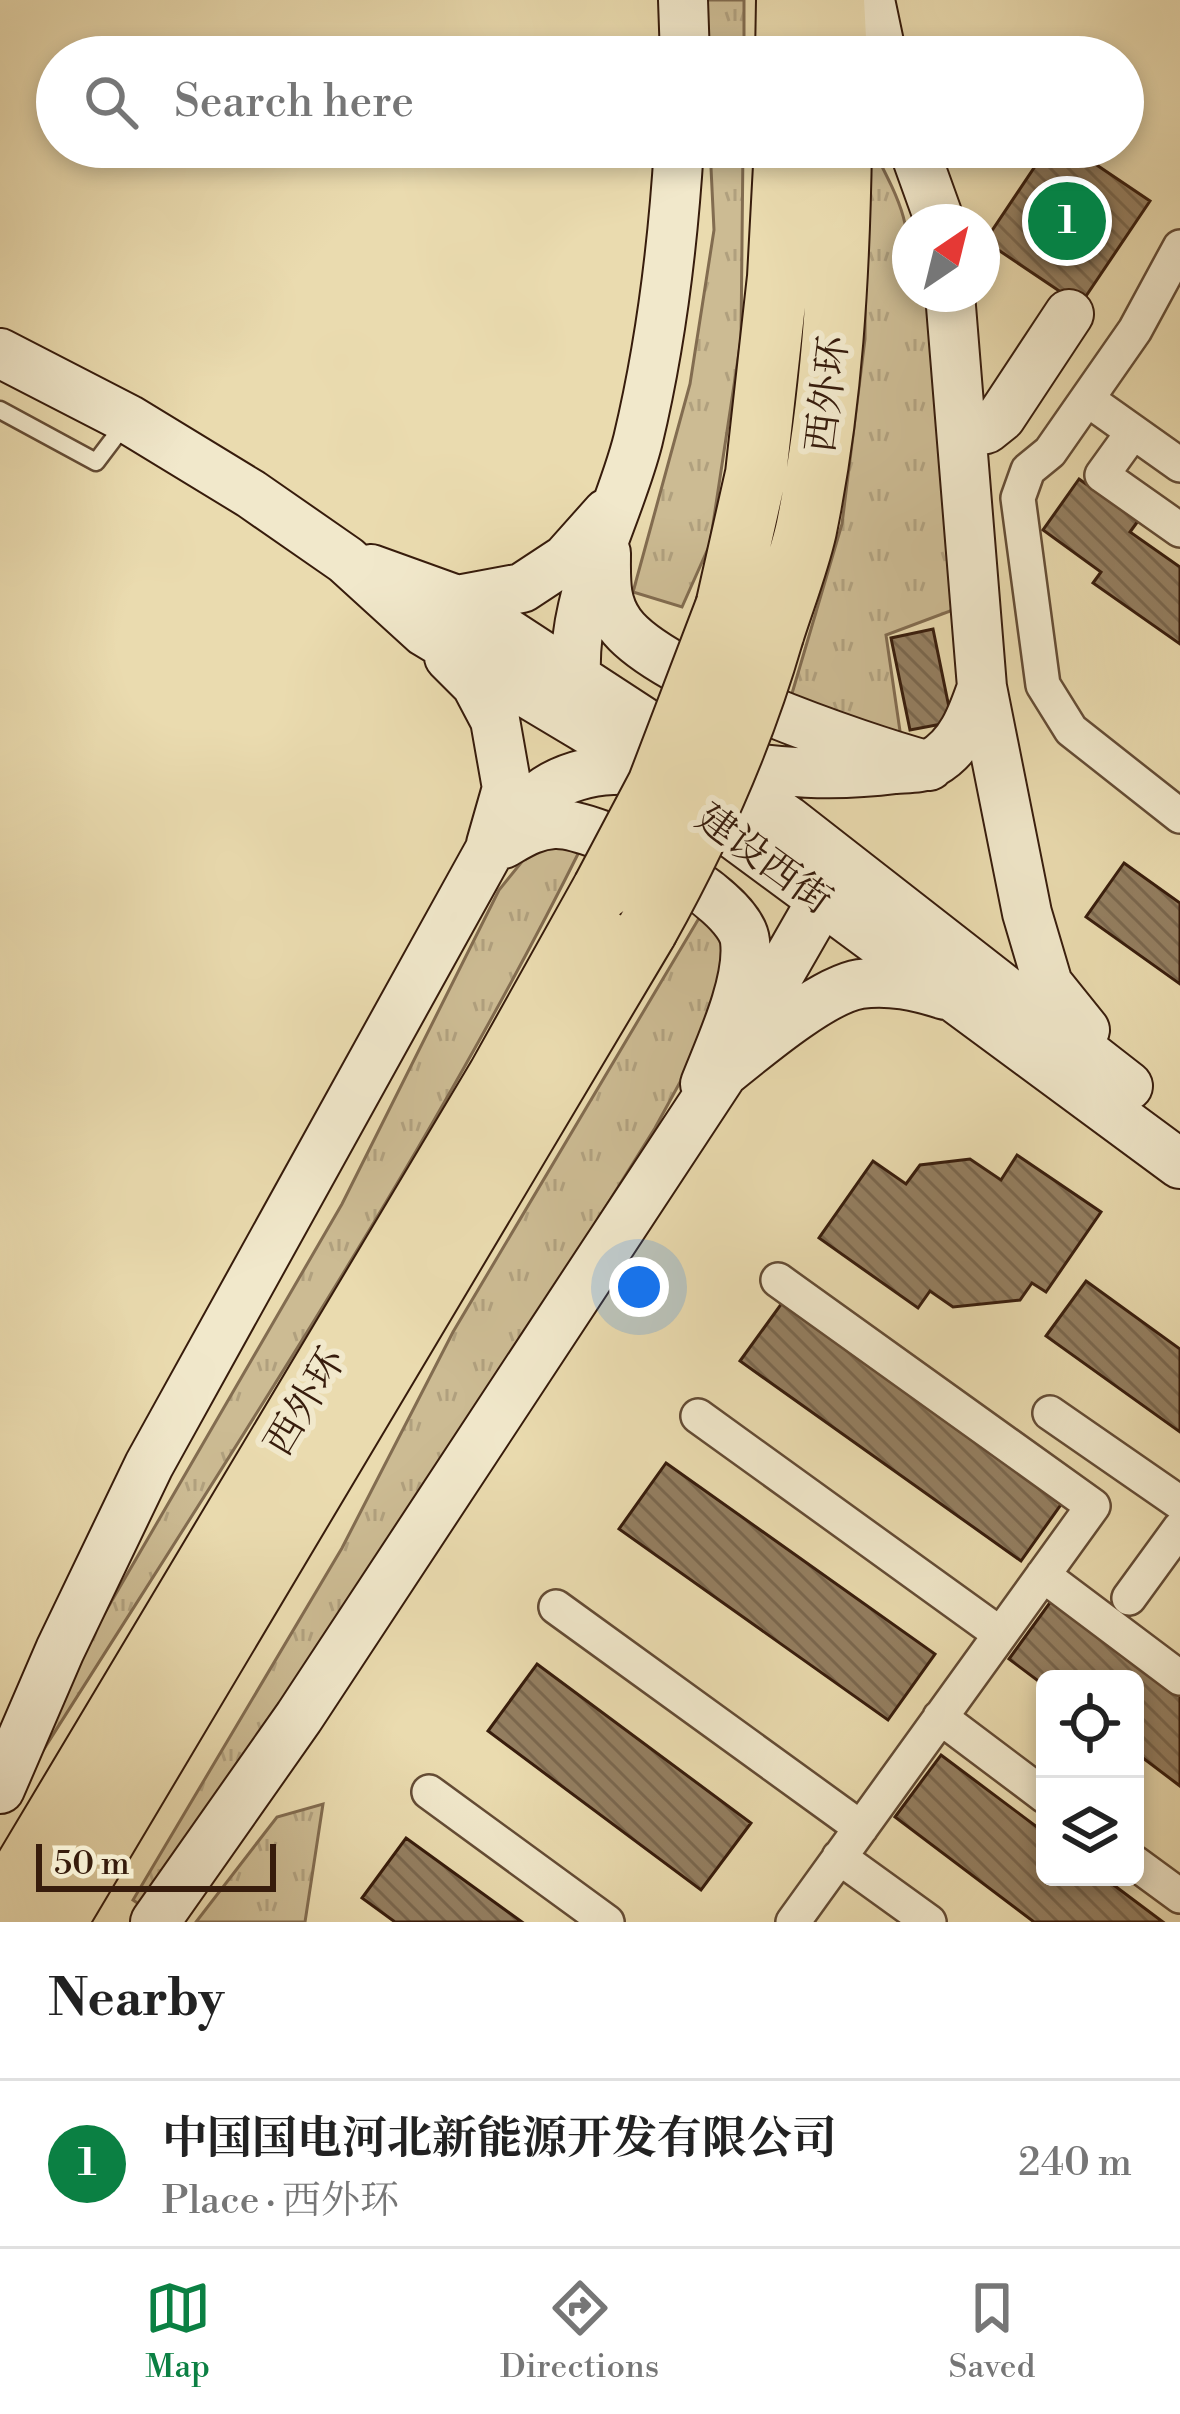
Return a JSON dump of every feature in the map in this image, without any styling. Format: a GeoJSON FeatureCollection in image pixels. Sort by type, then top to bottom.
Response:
{"type":"FeatureCollection","features":[{"type":"Feature","properties":{"kind":"highway"},"geometry":{"type":"LineString","coordinates":[[787,0],[787,36]]}},
{"type":"Feature","properties":{"kind":"highway"},"geometry":{"type":"LineString","coordinates":[[834,0],[836,36]]}},
{"type":"Feature","properties":{"kind":"highway","name":"西外环"},"geometry":{"type":"LineString","coordinates":[[56,1922],[696,842],[758,688],[749,621],[756,474],[778,278],[784,168]]}},
{"type":"Feature","properties":{"kind":"highway","name":"西外环"},"geometry":{"type":"LineString","coordinates":[[0,1910],[486,1097],[749,621],[805,534],[827,404],[839,281],[841,168]]}},
{"type":"Feature","properties":{"kind":"main road"},"geometry":{"type":"LineString","coordinates":[[683,0],[684,36]]}},
{"type":"Feature","properties":{"kind":"main road"},"geometry":{"type":"LineString","coordinates":[[870,0],[878,36]]}},
{"type":"Feature","properties":{"kind":"main road"},"geometry":{"type":"LineString","coordinates":[[155,1922],[299,1718],[723,1073],[822,900],[824,878],[775,811],[624,753],[580,704],[574,674],[576,627],[638,437],[673,246],[678,168]]}},
{"type":"Feature","properties":{"kind":"main road"},"geometry":{"type":"LineString","coordinates":[[921,168],[934,204]]}},
{"type":"Feature","properties":{"kind":"main road"},"geometry":{"type":"LineString","coordinates":[[952,312],[982,687],[1028,913],[1048,984],[1128,1086]]}},
{"type":"Feature","properties":{"kind":"main road"},"geometry":{"type":"LineString","coordinates":[[962,434],[986,429],[1001,417],[1069,314]]}},
{"type":"Feature","properties":{"kind":"main road","name":"建设西街"},"geometry":{"type":"LineString","coordinates":[[0,352],[128,419],[441,616],[1180,1164]]}},
{"type":"Feature","properties":{"kind":"main road"},"geometry":{"type":"LineString","coordinates":[[488,853],[507,788],[495,720],[441,616],[522,588],[566,559],[622,496]]}},
{"type":"Feature","properties":{"kind":"main road"},"geometry":{"type":"LineString","coordinates":[[606,542],[605,595],[619,623],[667,662],[806,725],[929,766]]}},
{"type":"Feature","properties":{"kind":"main road","name":"建设西街"},"geometry":{"type":"LineString","coordinates":[[441,616],[574,674],[702,760],[775,811],[1180,1124]]}},
{"type":"Feature","properties":{"kind":"main road"},"geometry":{"type":"LineString","coordinates":[[0,1770],[149,1466],[488,853],[522,811],[554,785],[602,772],[624,753],[784,774],[929,766],[955,745],[982,687]]}},
{"type":"Feature","properties":{"kind":"main road"},"geometry":{"type":"LineString","coordinates":[[488,853],[533,827],[584,827],[703,886],[739,921],[746,942],[736,1005],[689,1125]]}},
{"type":"Feature","properties":{"kind":"main road"},"geometry":{"type":"LineString","coordinates":[[723,1073],[788,1021],[855,985],[909,984],[957,998]]}},
{"type":"Feature","properties":{"kind":"main road"},"geometry":{"type":"LineString","coordinates":[[0,1790],[61,1650]]}},
{"type":"Feature","properties":{"kind":"street"},"geometry":{"type":"LineString","coordinates":[[1180,247],[1135,330],[1050,452],[1028,470],[1018,498],[1043,685],[1071,730],[1180,816]]}},
{"type":"Feature","properties":{"kind":"street"},"geometry":{"type":"LineString","coordinates":[[1087,399],[1180,465]]}},
{"type":"Feature","properties":{"kind":"street"},"geometry":{"type":"LineString","coordinates":[[1133,432],[1102,476],[1180,530]]}},
{"type":"Feature","properties":{"kind":"street"},"geometry":{"type":"LineString","coordinates":[[778,1280],[1093,1506],[793,1922]]}},
{"type":"Feature","properties":{"kind":"street"},"geometry":{"type":"LineString","coordinates":[[1050,1413],[1180,1503]]}},
{"type":"Feature","properties":{"kind":"street"},"geometry":{"type":"LineString","coordinates":[[698,1416],[1000,1634]]}},
{"type":"Feature","properties":{"kind":"street"},"geometry":{"type":"LineString","coordinates":[[1129,1598],[1180,1528]]}},
{"type":"Feature","properties":{"kind":"street"},"geometry":{"type":"LineString","coordinates":[[1042,1575],[1180,1678]]}},
{"type":"Feature","properties":{"kind":"street"},"geometry":{"type":"LineString","coordinates":[[556,1607],[861,1828]]}},
{"type":"Feature","properties":{"kind":"street"},"geometry":{"type":"LineString","coordinates":[[940,1717],[1036,1789]]}},
{"type":"Feature","properties":{"kind":"street"},"geometry":{"type":"LineString","coordinates":[[429,1792],[608,1922]]}},
{"type":"Feature","properties":{"kind":"street"},"geometry":{"type":"LineString","coordinates":[[839,1857],[929,1922]]}},
{"type":"Feature","properties":{"kind":"street"},"geometry":{"type":"LineString","coordinates":[[1144,1870],[1180,1896]]}},
{"type":"Feature","properties":{"kind":"lane"},"geometry":{"type":"LineString","coordinates":[[0,410],[95,462],[128,419]]}},
{"type":"Feature","properties":{"kind":"green space"},"geometry":{"type":"Polygon","coordinates":[[[703,0],[744,0],[744,36],[704,36],[703,0]]]}},
{"type":"Feature","properties":{"kind":"green space"},"geometry":{"type":"Polygon","coordinates":[[[711,168],[743,168],[741,339],[710,544],[682,607],[633,592],[690,384],[714,230],[711,168]]]}},
{"type":"Feature","properties":{"kind":"green space"},"geometry":{"type":"Polygon","coordinates":[[[866,168],[882,168],[898,204],[892,204],[892,312],[928,312],[953,610],[886,635],[901,738],[788,707],[842,524],[865,339],[866,168]]]}},
{"type":"Feature","properties":{"kind":"green space"},"geometry":{"type":"Polygon","coordinates":[[[533,848],[581,848],[518,970],[381,1210],[15,1795],[96,1628],[342,1204],[499,890],[533,848]]]}},
{"type":"Feature","properties":{"kind":"green space"},"geometry":{"type":"Polygon","coordinates":[[[705,908],[722,924],[726,998],[655,1128],[507,1365],[143,1907],[133,1900],[342,1548],[453,1332],[705,908]]]}},
{"type":"Feature","properties":{"kind":"green space"},"geometry":{"type":"Polygon","coordinates":[[[323,1804],[305,1922],[196,1922],[277,1817],[323,1804]]]}},
{"type":"Feature","properties":{"kind":"building"},"geometry":{"type":"Polygon","coordinates":[[[1034,168],[1101,168],[1150,201],[1080,305],[1000,251],[1000,219],[1034,168]]]}},
{"type":"Feature","properties":{"kind":"building"},"geometry":{"type":"Polygon","coordinates":[[[1079,479],[1138,521],[1130,532],[1180,567],[1180,644],[1093,583],[1101,572],[1043,530],[1079,479]]]}},
{"type":"Feature","properties":{"kind":"building"},"geometry":{"type":"Polygon","coordinates":[[[933,629],[952,722],[910,730],[891,638],[933,629]]]}},
{"type":"Feature","properties":{"kind":"building"},"geometry":{"type":"Polygon","coordinates":[[[1124,863],[1180,903],[1180,984],[1086,917],[1124,863]]]}},
{"type":"Feature","properties":{"kind":"building"},"geometry":{"type":"Polygon","coordinates":[[[1017,1155],[1101,1212],[1046,1292],[1032,1283],[1020,1300],[953,1307],[930,1291],[918,1308],[819,1238],[873,1161],[906,1184],[920,1165],[970,1159],[1001,1180],[1017,1155]]]}},
{"type":"Feature","properties":{"kind":"building"},"geometry":{"type":"Polygon","coordinates":[[[1086,1281],[1180,1349],[1180,1432],[1046,1336],[1086,1281]]]}},
{"type":"Feature","properties":{"kind":"building"},"geometry":{"type":"Polygon","coordinates":[[[787,1296],[1067,1496],[1021,1561],[740,1361],[787,1296]]]}},
{"type":"Feature","properties":{"kind":"building"},"geometry":{"type":"Polygon","coordinates":[[[666,1463],[935,1654],[888,1720],[619,1529],[666,1463]]]}},
{"type":"Feature","properties":{"kind":"building"},"geometry":{"type":"Polygon","coordinates":[[[1054,1597],[1180,1690],[1180,1786],[1144,1759],[1144,1670],[1036,1670],[1036,1679],[1009,1659],[1054,1597]]]}},
{"type":"Feature","properties":{"kind":"building"},"geometry":{"type":"Polygon","coordinates":[[[537,1664],[751,1823],[701,1890],[488,1731],[537,1664]]]}},
{"type":"Feature","properties":{"kind":"building"},"geometry":{"type":"Polygon","coordinates":[[[941,1755],[1036,1826],[1036,1886],[1115,1886],[1163,1922],[1034,1922],[895,1817],[941,1755]]]}},
{"type":"Feature","properties":{"kind":"building"},"geometry":{"type":"Polygon","coordinates":[[[406,1838],[522,1922],[395,1922],[362,1898],[406,1838]]]}},
{"type":"Feature","properties":{"kind":"place","name":"中国国电河北新能源开发有限公司"},"geometry":{"type":"Point","coordinates":[1067,221]}}]}
